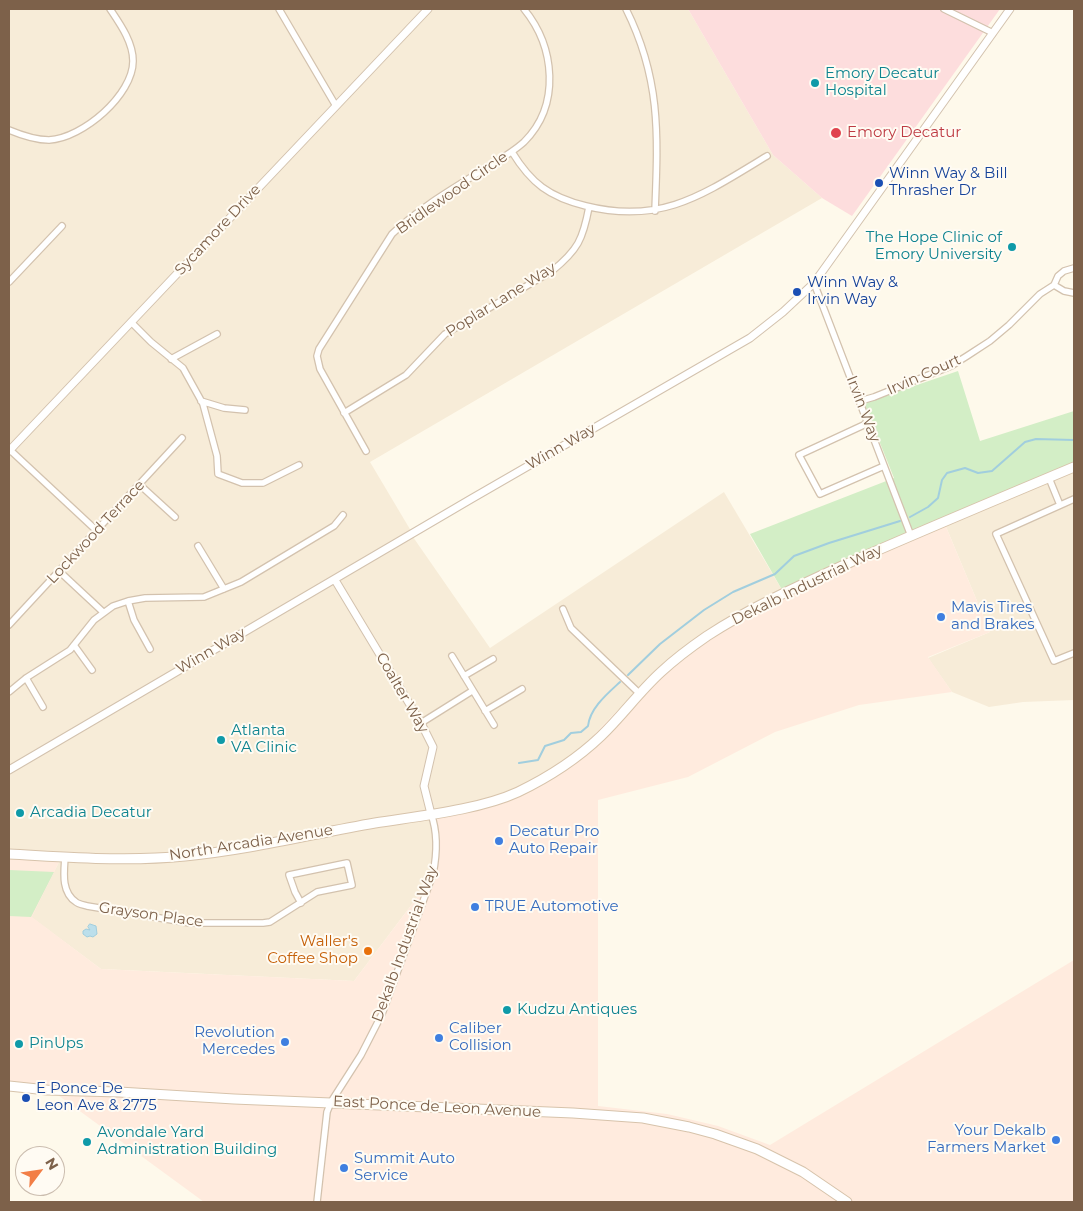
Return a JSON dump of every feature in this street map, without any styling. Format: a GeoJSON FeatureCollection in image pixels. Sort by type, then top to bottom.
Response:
{"type":"FeatureCollection","features":[{"type":"Feature","properties":{"kind":"main road","name":"Dekalb Industrial Way"},"geometry":{"type":"LineString","coordinates":[[431,814],[487,803],[518,792],[561,768],[600,737],[660,673],[685,653],[737,618],[792,589],[1074,467]]}},
{"type":"Feature","properties":{"kind":"main road","name":"North Arcadia Avenue"},"geometry":{"type":"LineString","coordinates":[[9,854],[138,859],[186,856],[280,842],[339,829],[431,814]]}},
{"type":"Feature","properties":{"kind":"main road","name":"East Ponce de Leon Avenue"},"geometry":{"type":"LineString","coordinates":[[9,1086],[47,1090],[591,1114],[643,1118],[674,1123],[715,1134],[778,1159],[803,1172],[847,1202]]}},
{"type":"Feature","properties":{"kind":"street"},"geometry":{"type":"LineString","coordinates":[[9,130],[20,135],[49,140],[68,136],[83,129],[122,93],[129,79],[133,61],[130,44],[110,9]]}},
{"type":"Feature","properties":{"kind":"street"},"geometry":{"type":"LineString","coordinates":[[279,9],[336,106]]}},
{"type":"Feature","properties":{"kind":"street","name":"Sycamore Drive"},"geometry":{"type":"LineString","coordinates":[[9,450],[428,9]]}},
{"type":"Feature","properties":{"kind":"street","name":"Bridlewood Circle"},"geometry":{"type":"LineString","coordinates":[[366,451],[324,378],[318,363],[319,349],[392,234],[434,202],[512,152],[524,141],[541,117],[546,105],[550,70],[544,42],[524,9]]}},
{"type":"Feature","properties":{"kind":"street"},"geometry":{"type":"LineString","coordinates":[[626,9],[642,47],[651,77],[656,104],[658,132],[655,211]]}},
{"type":"Feature","properties":{"kind":"street"},"geometry":{"type":"LineString","coordinates":[[944,9],[993,33]]}},
{"type":"Feature","properties":{"kind":"street","name":"Winn Way"},"geometry":{"type":"LineString","coordinates":[[9,770],[336,580],[476,496],[750,338],[783,312],[814,283],[1010,9]]}},
{"type":"Feature","properties":{"kind":"street"},"geometry":{"type":"LineString","coordinates":[[512,152],[529,177],[546,192],[568,201],[613,212],[655,211],[701,195],[767,156]]}},
{"type":"Feature","properties":{"kind":"street","name":"Poplar Lane Way"},"geometry":{"type":"LineString","coordinates":[[344,413],[406,375],[445,334],[552,271],[566,260],[584,233],[589,207]]}},
{"type":"Feature","properties":{"kind":"street"},"geometry":{"type":"LineString","coordinates":[[10,278],[62,226]]}},
{"type":"Feature","properties":{"kind":"street","name":"Irvin Court"},"geometry":{"type":"LineString","coordinates":[[860,401],[951,366],[990,341],[1040,294],[1054,285],[1058,276],[1064,271],[1074,268]]}},
{"type":"Feature","properties":{"kind":"street","name":"Irvin Way"},"geometry":{"type":"LineString","coordinates":[[814,283],[911,536]]}},
{"type":"Feature","properties":{"kind":"street"},"geometry":{"type":"LineString","coordinates":[[1054,285],[1064,291],[1074,293]]}},
{"type":"Feature","properties":{"kind":"street"},"geometry":{"type":"LineString","coordinates":[[131,322],[182,368],[201,401],[217,456],[218,474],[242,483],[263,483],[299,465]]}},
{"type":"Feature","properties":{"kind":"street"},"geometry":{"type":"LineString","coordinates":[[171,359],[217,334]]}},
{"type":"Feature","properties":{"kind":"street"},"geometry":{"type":"LineString","coordinates":[[201,401],[224,408],[245,410]]}},
{"type":"Feature","properties":{"kind":"street"},"geometry":{"type":"LineString","coordinates":[[868,423],[799,454],[820,494],[884,466]]}},
{"type":"Feature","properties":{"kind":"street","name":"Lockwood Terrace"},"geometry":{"type":"LineString","coordinates":[[9,625],[182,438]]}},
{"type":"Feature","properties":{"kind":"street"},"geometry":{"type":"LineString","coordinates":[[9,450],[97,531]]}},
{"type":"Feature","properties":{"kind":"street"},"geometry":{"type":"LineString","coordinates":[[1049,478],[1060,506]]}},
{"type":"Feature","properties":{"kind":"street"},"geometry":{"type":"LineString","coordinates":[[140,485],[175,517]]}},
{"type":"Feature","properties":{"kind":"street"},"geometry":{"type":"LineString","coordinates":[[1074,499],[996,534],[1054,661],[1074,652]]}},
{"type":"Feature","properties":{"kind":"street"},"geometry":{"type":"LineString","coordinates":[[9,692],[26,678],[66,653],[94,620],[113,606],[145,598],[204,597],[224,590],[334,526],[343,515]]}},
{"type":"Feature","properties":{"kind":"street"},"geometry":{"type":"LineString","coordinates":[[198,546],[224,590]]}},
{"type":"Feature","properties":{"kind":"street"},"geometry":{"type":"LineString","coordinates":[[59,571],[103,612]]}},
{"type":"Feature","properties":{"kind":"street","name":"Coalter Way"},"geometry":{"type":"LineString","coordinates":[[336,580],[421,723],[433,747],[424,786],[431,814]]}},
{"type":"Feature","properties":{"kind":"street"},"geometry":{"type":"LineString","coordinates":[[128,601],[134,620],[150,649]]}},
{"type":"Feature","properties":{"kind":"street"},"geometry":{"type":"LineString","coordinates":[[563,609],[571,628],[640,694]]}},
{"type":"Feature","properties":{"kind":"street"},"geometry":{"type":"LineString","coordinates":[[74,645],[92,670]]}},
{"type":"Feature","properties":{"kind":"street"},"geometry":{"type":"LineString","coordinates":[[452,656],[494,726]]}},
{"type":"Feature","properties":{"kind":"street"},"geometry":{"type":"LineString","coordinates":[[464,676],[492,659]]}},
{"type":"Feature","properties":{"kind":"street"},"geometry":{"type":"LineString","coordinates":[[26,678],[43,707]]}},
{"type":"Feature","properties":{"kind":"street"},"geometry":{"type":"LineString","coordinates":[[485,711],[522,689]]}},
{"type":"Feature","properties":{"kind":"street"},"geometry":{"type":"LineString","coordinates":[[421,723],[472,691]]}},
{"type":"Feature","properties":{"kind":"street","name":"Dekalb Industrial Way"},"geometry":{"type":"LineString","coordinates":[[317,1202],[325,1123],[331,1102],[351,1072],[373,1032],[391,991],[433,874],[436,857],[436,829],[431,814]]}},
{"type":"Feature","properties":{"kind":"street","name":"Grayson Place"},"geometry":{"type":"LineString","coordinates":[[65,857],[64,879],[66,890],[75,902],[87,906],[190,923],[270,922],[300,903],[317,892],[352,885],[347,863],[289,875],[300,903]]}},
{"type":"Feature","properties":{"kind":"shaded area"},"geometry":{"type":"Polygon","coordinates":[[[9,9],[688,9],[773,155],[822,198],[370,462],[413,537],[490,648],[724,492],[785,595],[699,641],[616,712],[581,748],[436,857],[437,871],[354,981],[101,969],[31,917],[61,858],[9,853],[9,9]]]}},
{"type":"Feature","properties":{"kind":"shaded area","name":"Emory Decatur"},"geometry":{"type":"Polygon","coordinates":[[[688,9],[1000,9],[852,216],[822,198],[773,155],[688,9]]]}},
{"type":"Feature","properties":{"kind":"shaded area"},"geometry":{"type":"Polygon","coordinates":[[[1074,469],[1074,700],[1023,702],[989,707],[952,692],[928,658],[990,632],[944,522],[1074,469]]]}},
{"type":"Feature","properties":{"kind":"shaded area"},"geometry":{"type":"Polygon","coordinates":[[[944,522],[990,632],[928,657],[952,692],[859,705],[775,732],[688,777],[598,800],[598,1106],[667,1114],[718,1126],[770,1145],[1074,960],[1074,1202],[204,1202],[51,1090],[9,1084],[9,853],[61,858],[32,917],[101,969],[354,981],[437,871],[432,812],[511,793],[539,781],[581,748],[616,712],[699,641],[785,595],[944,522]]]}},
{"type":"Feature","properties":{"kind":"green space"},"geometry":{"type":"Polygon","coordinates":[[[958,371],[980,441],[1074,411],[1074,469],[944,522],[785,595],[750,534],[894,478],[864,403],[958,371]]]}},
{"type":"Feature","properties":{"kind":"green space"},"geometry":{"type":"Polygon","coordinates":[[[9,870],[54,872],[31,917],[9,916],[9,870]]]}},
{"type":"Feature","properties":{"kind":"water"},"geometry":{"type":"Polygon","coordinates":[[[90,924],[96,926],[97,934],[93,937],[87,937],[83,934],[83,931],[86,929],[90,930],[88,927],[90,924]]]}},
{"type":"Feature","properties":{"kind":"waterway"},"geometry":{"type":"LineString","coordinates":[[910,517],[928,507],[938,498],[942,480],[947,473],[965,468],[978,473],[992,471],[1025,442],[1036,439],[1074,440]]}},
{"type":"Feature","properties":{"kind":"waterway"},"geometry":{"type":"LineString","coordinates":[[628,675],[660,644],[704,610],[733,592],[775,574],[794,556],[900,521]]}},
{"type":"Feature","properties":{"kind":"waterway"},"geometry":{"type":"LineString","coordinates":[[519,763],[538,760],[545,746],[564,740],[571,733],[581,732],[588,726],[589,719],[596,707],[620,682]]}},
{"type":"Feature","properties":{"kind":"place","name":"Emory Decatur Hospital"},"geometry":{"type":"Point","coordinates":[815,83]}},
{"type":"Feature","properties":{"kind":"place","name":"Emory Decatur"},"geometry":{"type":"Point","coordinates":[836,133]}},
{"type":"Feature","properties":{"kind":"place","name":"Winn Way & Bill Thrasher Dr"},"geometry":{"type":"Point","coordinates":[879,183]}},
{"type":"Feature","properties":{"kind":"place","name":"The Hope Clinic of Emory University"},"geometry":{"type":"Point","coordinates":[1012,247]}},
{"type":"Feature","properties":{"kind":"place","name":"Winn Way & Irvin Way"},"geometry":{"type":"Point","coordinates":[797,292]}},
{"type":"Feature","properties":{"kind":"place","name":"Mavis Tires and Brakes"},"geometry":{"type":"Point","coordinates":[941,617]}},
{"type":"Feature","properties":{"kind":"place","name":"Atlanta VA Clinic"},"geometry":{"type":"Point","coordinates":[221,740]}},
{"type":"Feature","properties":{"kind":"place","name":"Arcadia Decatur"},"geometry":{"type":"Point","coordinates":[20,813]}},
{"type":"Feature","properties":{"kind":"place","name":"Decatur Pro Auto Repair"},"geometry":{"type":"Point","coordinates":[499,841]}},
{"type":"Feature","properties":{"kind":"place","name":"TRUE Automotive"},"geometry":{"type":"Point","coordinates":[475,907]}},
{"type":"Feature","properties":{"kind":"place","name":"Waller's Coffee Shop"},"geometry":{"type":"Point","coordinates":[368,951]}},
{"type":"Feature","properties":{"kind":"place","name":"Kudzu Antiques"},"geometry":{"type":"Point","coordinates":[507,1010]}},
{"type":"Feature","properties":{"kind":"place","name":"Caliber Collision"},"geometry":{"type":"Point","coordinates":[439,1038]}},
{"type":"Feature","properties":{"kind":"place","name":"Revolution Mercedes"},"geometry":{"type":"Point","coordinates":[285,1042]}},
{"type":"Feature","properties":{"kind":"place","name":"PinUps"},"geometry":{"type":"Point","coordinates":[19,1044]}},
{"type":"Feature","properties":{"kind":"place","name":"E Ponce De Leon Ave & 2775"},"geometry":{"type":"Point","coordinates":[26,1098]}},
{"type":"Feature","properties":{"kind":"place","name":"Your Dekalb Farmers Market"},"geometry":{"type":"Point","coordinates":[1056,1140]}},
{"type":"Feature","properties":{"kind":"place","name":"Avondale Yard Administration Building"},"geometry":{"type":"Point","coordinates":[87,1142]}},
{"type":"Feature","properties":{"kind":"place","name":"Summit Auto Service"},"geometry":{"type":"Point","coordinates":[344,1168]}}]}
